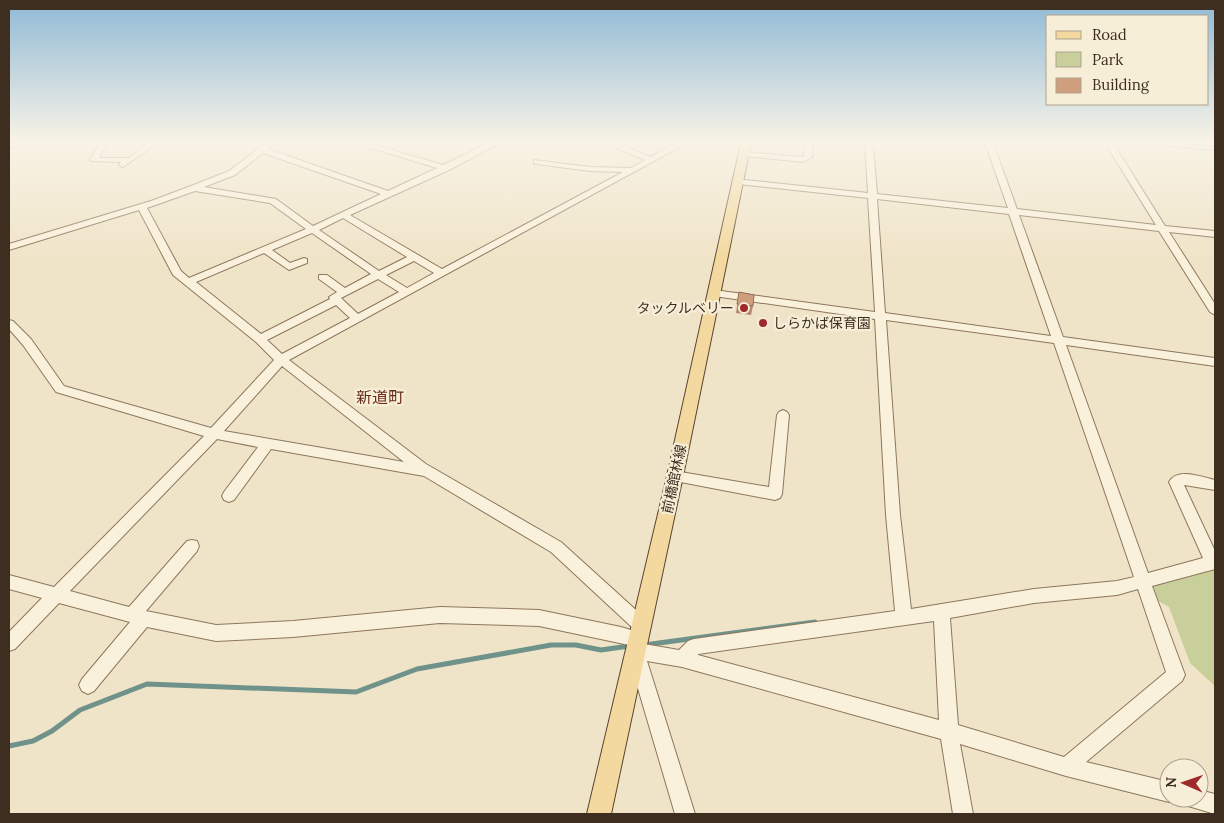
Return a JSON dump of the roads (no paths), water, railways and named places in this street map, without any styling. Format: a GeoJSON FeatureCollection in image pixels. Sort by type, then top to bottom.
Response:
{"type":"FeatureCollection","features":[{"type":"Feature","properties":{"kind":"main road","name":"前橋館林線"},"geometry":{"type":"LineString","coordinates":[[599,814],[675,476],[738,181]]}},
{"type":"Feature","properties":{"kind":"street"},"geometry":{"type":"LineString","coordinates":[[9,247],[142,207],[211,181]]}},
{"type":"Feature","properties":{"kind":"street"},"geometry":{"type":"LineString","coordinates":[[353,181],[389,194]]}},
{"type":"Feature","properties":{"kind":"street"},"geometry":{"type":"LineString","coordinates":[[188,282],[311,230],[417,181]]}},
{"type":"Feature","properties":{"kind":"street"},"geometry":{"type":"LineString","coordinates":[[9,643],[214,434],[281,360],[613,181]]}},
{"type":"Feature","properties":{"kind":"street"},"geometry":{"type":"LineString","coordinates":[[742,181],[1215,234]]}},
{"type":"Feature","properties":{"kind":"street"},"geometry":{"type":"LineString","coordinates":[[872,181],[893,515],[904,617]]}},
{"type":"Feature","properties":{"kind":"street"},"geometry":{"type":"LineString","coordinates":[[1002,181],[1176,675],[1066,766]]}},
{"type":"Feature","properties":{"kind":"street"},"geometry":{"type":"LineString","coordinates":[[1133,181],[1215,312]]}},
{"type":"Feature","properties":{"kind":"street"},"geometry":{"type":"LineString","coordinates":[[194,188],[273,201],[311,230],[377,275],[406,292]]}},
{"type":"Feature","properties":{"kind":"street"},"geometry":{"type":"LineString","coordinates":[[142,207],[177,274],[260,339],[281,360],[426,471],[556,546],[638,638],[686,814]]}},
{"type":"Feature","properties":{"kind":"street"},"geometry":{"type":"LineString","coordinates":[[344,215],[441,273]]}},
{"type":"Feature","properties":{"kind":"street"},"geometry":{"type":"LineString","coordinates":[[265,249],[289,267],[304,261]]}},
{"type":"Feature","properties":{"kind":"street"},"geometry":{"type":"LineString","coordinates":[[260,339],[377,275],[414,257]]}},
{"type":"Feature","properties":{"kind":"street"},"geometry":{"type":"LineString","coordinates":[[323,276],[357,319]]}},
{"type":"Feature","properties":{"kind":"street"},"geometry":{"type":"LineString","coordinates":[[714,293],[1215,362]]}},
{"type":"Feature","properties":{"kind":"street"},"geometry":{"type":"LineString","coordinates":[[9,323],[27,342],[60,389],[214,434],[426,471]]}},
{"type":"Feature","properties":{"kind":"street"},"geometry":{"type":"LineString","coordinates":[[675,476],[775,494],[783,415]]}},
{"type":"Feature","properties":{"kind":"street"},"geometry":{"type":"LineString","coordinates":[[229,496],[268,443]]}},
{"type":"Feature","properties":{"kind":"street"},"geometry":{"type":"LineString","coordinates":[[682,658],[694,647],[942,612],[1034,596],[1117,588],[1214,562],[1176,482],[1182,479],[1215,485]]}},
{"type":"Feature","properties":{"kind":"street"},"geometry":{"type":"LineString","coordinates":[[88,685],[192,546]]}},
{"type":"Feature","properties":{"kind":"street"},"geometry":{"type":"LineString","coordinates":[[9,582],[138,616],[216,633],[293,629],[440,615],[539,618],[638,638],[682,658],[1066,766],[1159,789]]}},
{"type":"Feature","properties":{"kind":"street"},"geometry":{"type":"LineString","coordinates":[[942,612],[949,732],[963,814]]}},
{"type":"Feature","properties":{"kind":"waterway"},"geometry":{"type":"LineString","coordinates":[[644,645],[815,622]]}},
{"type":"Feature","properties":{"kind":"waterway"},"geometry":{"type":"LineString","coordinates":[[9,746],[33,741],[52,731],[80,710],[147,684],[356,692],[417,669],[551,645],[576,645],[601,650],[629,646]]}},
{"type":"Feature","properties":{"kind":"place","name":"タックルベリー"},"geometry":{"type":"Point","coordinates":[744,308]}},
{"type":"Feature","properties":{"kind":"place","name":"しらかば保育園"},"geometry":{"type":"Point","coordinates":[763,323]}},
{"type":"Feature","properties":{"kind":"district","name":"新道町"},"geometry":{"type":"Point","coordinates":[380,397]}}]}
